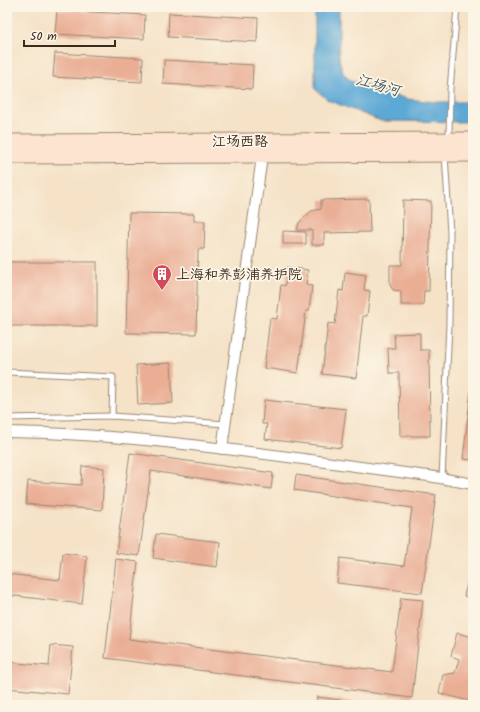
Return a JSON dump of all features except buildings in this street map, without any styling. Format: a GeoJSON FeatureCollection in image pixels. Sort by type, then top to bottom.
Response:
{"type":"FeatureCollection","features":[{"type":"Feature","properties":{"kind":"main road","name":"江场西路"},"geometry":{"type":"LineString","coordinates":[[7,142],[263,147],[447,147],[473,140]]}},
{"type":"Feature","properties":{"kind":"main road","name":"江场西路"},"geometry":{"type":"LineString","coordinates":[[7,156],[263,147]]}},
{"type":"Feature","properties":{"kind":"main road","name":"江场西路"},"geometry":{"type":"LineString","coordinates":[[447,147],[473,154]]}},
{"type":"Feature","properties":{"kind":"street"},"geometry":{"type":"LineString","coordinates":[[222,449],[263,147]]}},
{"type":"Feature","properties":{"kind":"street"},"geometry":{"type":"LineString","coordinates":[[7,432],[96,435],[222,449],[442,478],[473,484]]}},
{"type":"Feature","properties":{"kind":"lane"},"geometry":{"type":"LineString","coordinates":[[442,478],[449,324],[450,233],[447,147],[457,7]]}},
{"type":"Feature","properties":{"kind":"lane"},"geometry":{"type":"LineString","coordinates":[[7,372],[113,377],[112,416]]}},
{"type":"Feature","properties":{"kind":"lane"},"geometry":{"type":"LineString","coordinates":[[7,418],[112,416],[226,424]]}},
{"type":"Feature","properties":{"kind":"water"},"geometry":{"type":"Polygon","coordinates":[[[315,7],[339,7],[339,59],[343,73],[351,81],[407,99],[435,102],[473,102],[473,122],[381,121],[328,100],[315,89],[315,7]]]}},
{"type":"Feature","properties":{"kind":"place","name":"上海和养彭浦养护院"},"geometry":{"type":"Point","coordinates":[162,291]}},
{"type":"Feature","properties":{"kind":"water label","name":"江场河"},"geometry":{"type":"Point","coordinates":[378,85]}}]}
